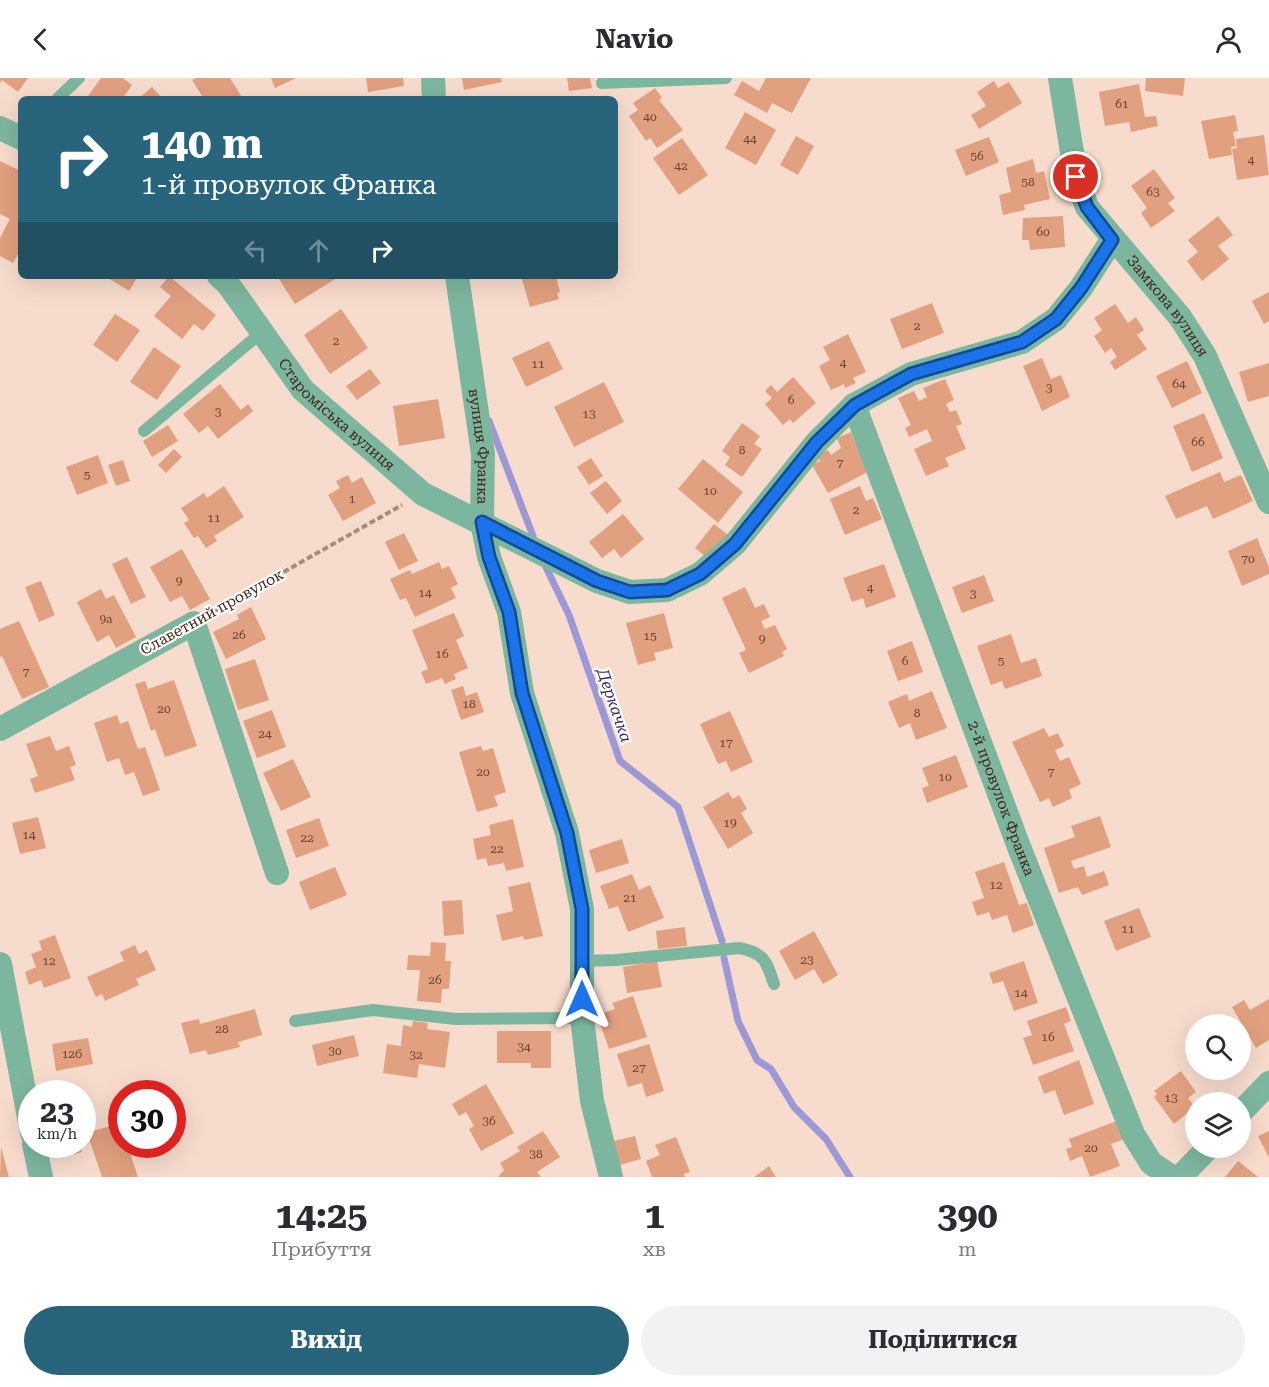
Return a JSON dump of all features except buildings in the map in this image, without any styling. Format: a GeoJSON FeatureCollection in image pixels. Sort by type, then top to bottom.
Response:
{"type":"FeatureCollection","features":[{"type":"Feature","properties":{"kind":"street"},"geometry":{"type":"LineString","coordinates":[[433,78],[434,96]]}},
{"type":"Feature","properties":{"kind":"street","name":"Замкова вулиця"},"geometry":{"type":"LineString","coordinates":[[1060,78],[1076,177],[1087,207],[1112,240],[1144,272],[1173,308],[1205,356],[1269,502]]}},
{"type":"Feature","properties":{"kind":"street","name":"Староміська вулиця"},"geometry":{"type":"LineString","coordinates":[[222,279],[303,390],[423,494],[597,581],[630,592],[667,590],[700,574],[735,544],[817,442],[855,405],[911,374],[1022,342],[1056,319],[1081,288],[1112,240]]}},
{"type":"Feature","properties":{"kind":"street","name":"вулиця Франка"},"geometry":{"type":"LineString","coordinates":[[457,279],[483,454],[482,522],[489,557],[509,612],[522,693],[567,833],[582,909],[582,1018],[592,1101],[611,1177]]}},
{"type":"Feature","properties":{"kind":"street","name":"2-й провулок Франка"},"geometry":{"type":"LineString","coordinates":[[855,405],[1019,847],[1133,1134],[1151,1163],[1172,1177]]}},
{"type":"Feature","properties":{"kind":"street"},"geometry":{"type":"LineString","coordinates":[[194,623],[277,873]]}},
{"type":"Feature","properties":{"kind":"street","name":"Славетний провулок"},"geometry":{"type":"LineString","coordinates":[[0,729],[194,623]]}},
{"type":"Feature","properties":{"kind":"street"},"geometry":{"type":"LineString","coordinates":[[0,964],[22,1080]]}},
{"type":"Feature","properties":{"kind":"street"},"geometry":{"type":"LineString","coordinates":[[1251,1102],[1269,1083]]}},
{"type":"Feature","properties":{"kind":"street"},"geometry":{"type":"LineString","coordinates":[[36,1158],[40,1177]]}},
{"type":"Feature","properties":{"kind":"street"},"geometry":{"type":"LineString","coordinates":[[1180,1177],[1198,1158]]}},
{"type":"Feature","properties":{"kind":"lane"},"geometry":{"type":"LineString","coordinates":[[60,96],[79,78]]}},
{"type":"Feature","properties":{"kind":"lane"},"geometry":{"type":"LineString","coordinates":[[602,83],[726,78]]}},
{"type":"Feature","properties":{"kind":"lane"},"geometry":{"type":"LineString","coordinates":[[144,431],[262,332]]}},
{"type":"Feature","properties":{"kind":"lane"},"geometry":{"type":"LineString","coordinates":[[583,961],[740,948],[757,951],[767,963],[774,984]]}},
{"type":"Feature","properties":{"kind":"lane"},"geometry":{"type":"LineString","coordinates":[[295,1021],[373,1010],[456,1018],[582,1018]]}},
{"type":"Feature","properties":{"kind":"path","name":"Славетний провулок"},"geometry":{"type":"LineString","coordinates":[[194,623],[423,494]]}},
{"type":"Feature","properties":{"kind":"waterway","name":"Деркачка"},"geometry":{"type":"LineString","coordinates":[[489,421],[533,536]]}},
{"type":"Feature","properties":{"kind":"waterway","name":"Деркачка"},"geometry":{"type":"LineString","coordinates":[[543,561],[569,615],[620,761],[678,807],[722,941]]}},
{"type":"Feature","properties":{"kind":"waterway","name":"Деркачка"},"geometry":{"type":"LineString","coordinates":[[724,958],[738,1021],[757,1060],[771,1069],[794,1107],[826,1139],[850,1177]]}},
{"type":"Feature","properties":{"kind":"route"},"geometry":{"type":"LineString","coordinates":[[582,999],[582,909],[567,833],[522,693],[509,612],[489,557],[482,522],[597,581],[630,592],[667,590],[700,574],[735,544],[817,442],[855,405],[911,374],[981,356],[1022,342],[1056,319],[1081,288],[1112,240],[1087,207],[1076,177]]}}]}
